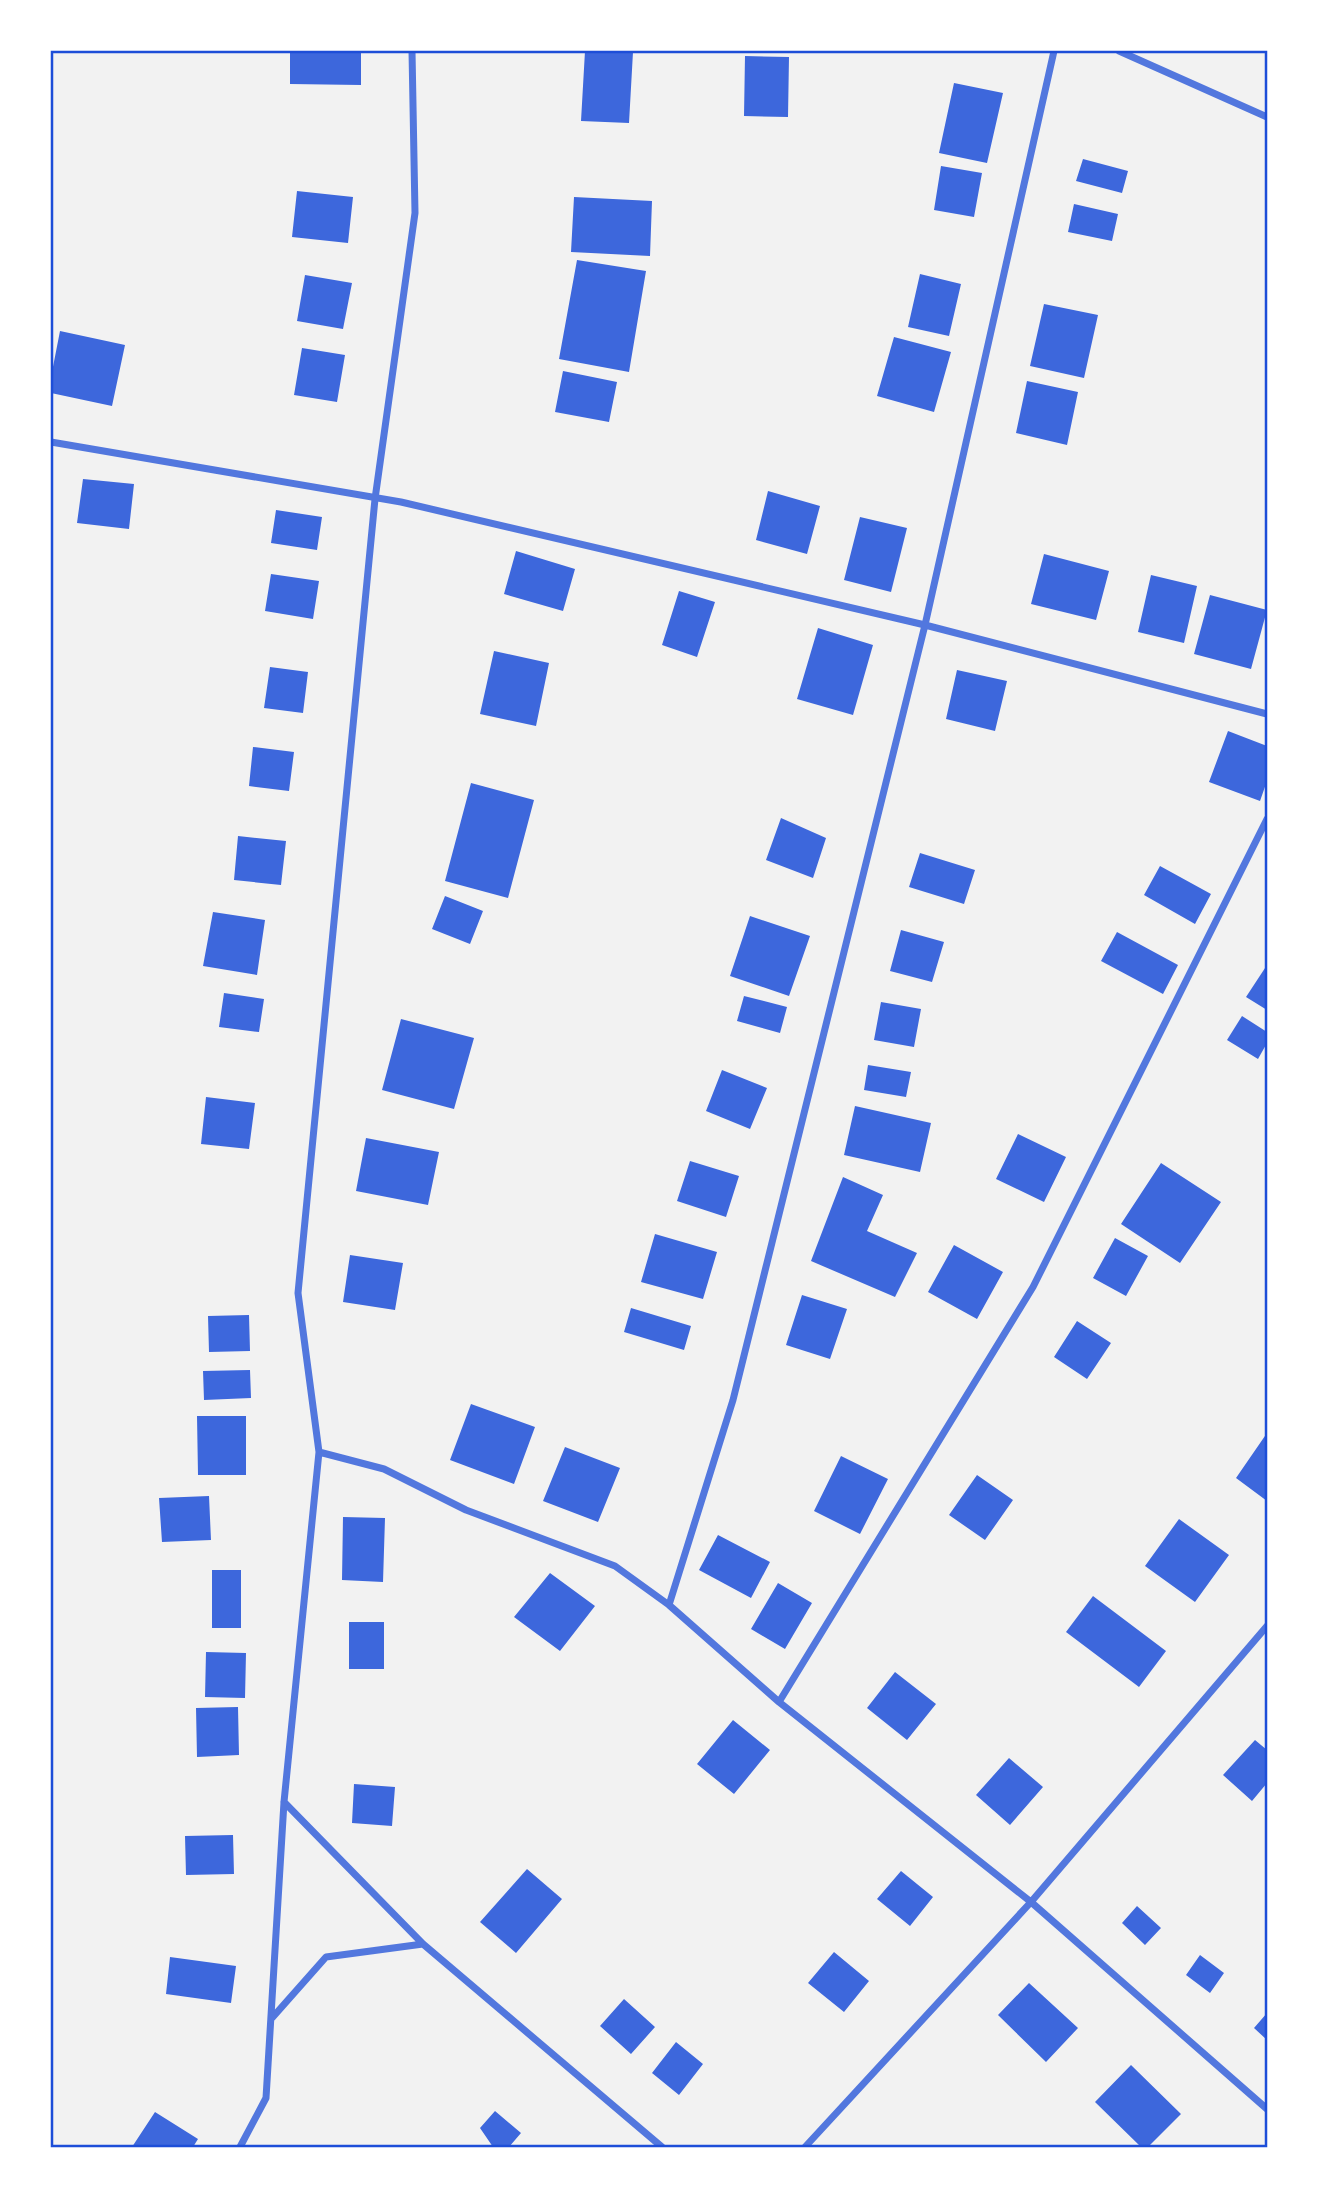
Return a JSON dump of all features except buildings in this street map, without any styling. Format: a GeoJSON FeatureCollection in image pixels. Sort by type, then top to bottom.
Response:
{"type":"FeatureCollection","features":[{"type":"Feature","properties":{"kind":"street"},"geometry":{"type":"LineString","coordinates":[[240,2147],[266,2098],[284,1802],[319,1452],[298,1293],[375,499],[415,213],[412,51]]}},
{"type":"Feature","properties":{"kind":"street"},"geometry":{"type":"LineString","coordinates":[[669,1605],[733,1400],[925,625],[1054,51]]}},
{"type":"Feature","properties":{"kind":"street"},"geometry":{"type":"LineString","coordinates":[[1119,51],[1267,117]]}},
{"type":"Feature","properties":{"kind":"street"},"geometry":{"type":"LineString","coordinates":[[51,442],[375,499],[925,625],[1267,714]]}},
{"type":"Feature","properties":{"kind":"street"},"geometry":{"type":"LineString","coordinates":[[779,1702],[1033,1287],[1267,819]]}},
{"type":"Feature","properties":{"kind":"street"},"geometry":{"type":"LineString","coordinates":[[319,1452],[384,1469],[466,1510],[615,1566],[669,1605],[779,1702],[1031,1902],[1267,2109]]}},
{"type":"Feature","properties":{"kind":"street"},"geometry":{"type":"LineString","coordinates":[[805,2147],[1031,1902],[1267,1626]]}},
{"type":"Feature","properties":{"kind":"street"},"geometry":{"type":"LineString","coordinates":[[284,1802],[423,1944],[662,2147]]}},
{"type":"Feature","properties":{"kind":"street"},"geometry":{"type":"LineString","coordinates":[[272,2019],[326,1957],[423,1944]]}}]}
